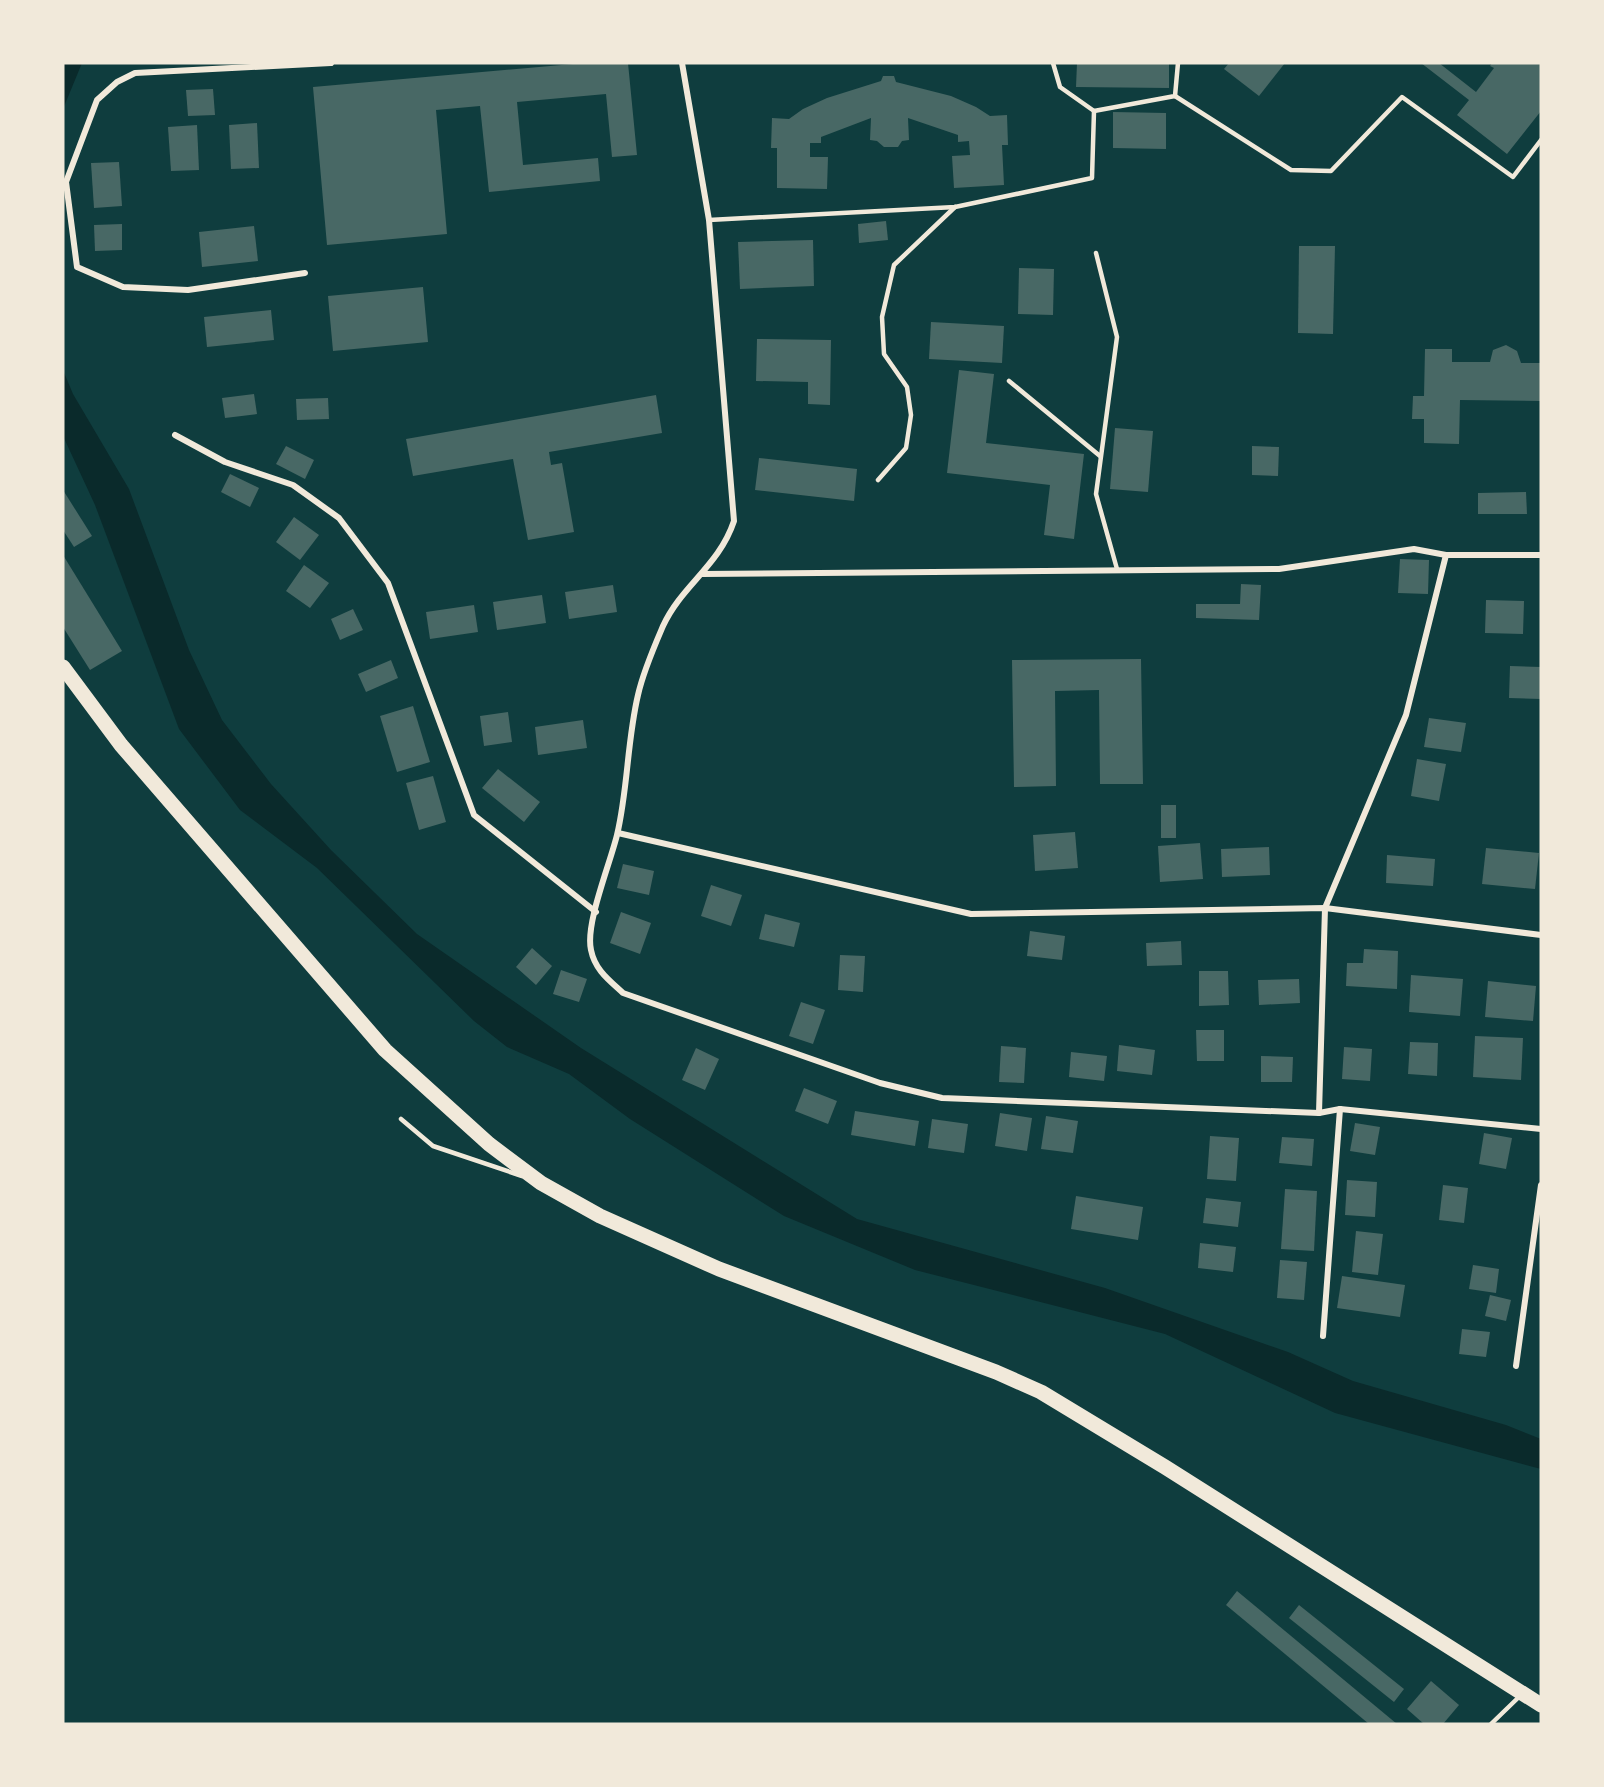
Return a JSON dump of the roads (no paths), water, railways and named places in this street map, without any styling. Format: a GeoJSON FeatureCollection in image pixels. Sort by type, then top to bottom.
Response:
{"type":"FeatureCollection","features":[{"type":"Feature","properties":{"kind":"main road"},"geometry":{"type":"LineString","coordinates":[[63,667],[121,745],[385,1050],[489,1143],[541,1183],[600,1216],[719,1269],[996,1372],[1041,1392],[1165,1467],[1541,1705]]}},
{"type":"Feature","properties":{"kind":"street"},"geometry":{"type":"LineString","coordinates":[[306,273],[188,290],[123,287],[77,267],[66,182],[97,100],[117,82],[135,73],[331,63]]}},
{"type":"Feature","properties":{"kind":"street"},"geometry":{"type":"LineString","coordinates":[[682,63],[709,220],[734,521],[728,541],[677,603],[664,625],[638,694],[618,833],[590,932],[597,969],[623,993],[890,1086],[942,1098],[1319,1113],[1340,1109],[1541,1129]]}},
{"type":"Feature","properties":{"kind":"street"},"geometry":{"type":"LineString","coordinates":[[175,435],[225,462],[293,485],[339,518],[388,583],[474,815],[596,912]]}},
{"type":"Feature","properties":{"kind":"street"},"geometry":{"type":"LineString","coordinates":[[702,574],[1279,569],[1414,549],[1446,555],[1541,555]]}},
{"type":"Feature","properties":{"kind":"street"},"geometry":{"type":"LineString","coordinates":[[1319,1113],[1325,908],[1406,715],[1446,555]]}},
{"type":"Feature","properties":{"kind":"street"},"geometry":{"type":"LineString","coordinates":[[618,833],[971,914],[1325,908],[1541,935]]}},
{"type":"Feature","properties":{"kind":"street"},"geometry":{"type":"LineString","coordinates":[[1323,1336],[1340,1109]]}},
{"type":"Feature","properties":{"kind":"street"},"geometry":{"type":"LineString","coordinates":[[1516,1366],[1541,1185]]}},
{"type":"Feature","properties":{"kind":"lane"},"geometry":{"type":"LineString","coordinates":[[1053,63],[1059,87],[1094,111],[1175,96],[1291,170],[1331,171],[1402,97],[1513,177],[1541,140]]}},
{"type":"Feature","properties":{"kind":"lane"},"geometry":{"type":"LineString","coordinates":[[1175,96],[1178,63]]}},
{"type":"Feature","properties":{"kind":"lane"},"geometry":{"type":"LineString","coordinates":[[709,220],[955,207],[1092,178],[1094,111]]}},
{"type":"Feature","properties":{"kind":"lane"},"geometry":{"type":"LineString","coordinates":[[878,480],[906,448],[911,415],[907,387],[884,354],[882,317],[894,265],[955,207]]}},
{"type":"Feature","properties":{"kind":"lane"},"geometry":{"type":"LineString","coordinates":[[1096,253],[1117,337],[1096,494],[1117,569]]}},
{"type":"Feature","properties":{"kind":"lane"},"geometry":{"type":"LineString","coordinates":[[1009,381],[1100,456]]}},
{"type":"Feature","properties":{"kind":"lane"},"geometry":{"type":"LineString","coordinates":[[401,1119],[433,1146],[541,1183]]}},
{"type":"Feature","properties":{"kind":"lane"},"geometry":{"type":"LineString","coordinates":[[1491,1724],[1523,1693]]}},
{"type":"Feature","properties":{"kind":"water"},"geometry":{"type":"Polygon","coordinates":[[[63,63],[82,63],[63,109],[63,63]]]}},
{"type":"Feature","properties":{"kind":"water"},"geometry":{"type":"Polygon","coordinates":[[[63,370],[73,394],[129,489],[189,650],[222,720],[271,784],[331,850],[417,934],[581,1048],[857,1219],[1105,1288],[1288,1352],[1353,1381],[1506,1425],[1541,1439],[1541,1469],[1335,1413],[1165,1334],[915,1270],[784,1216],[630,1119],[569,1074],[507,1047],[474,1021],[317,868],[240,810],[179,729],[95,505],[63,436],[63,370]]]}}]}
